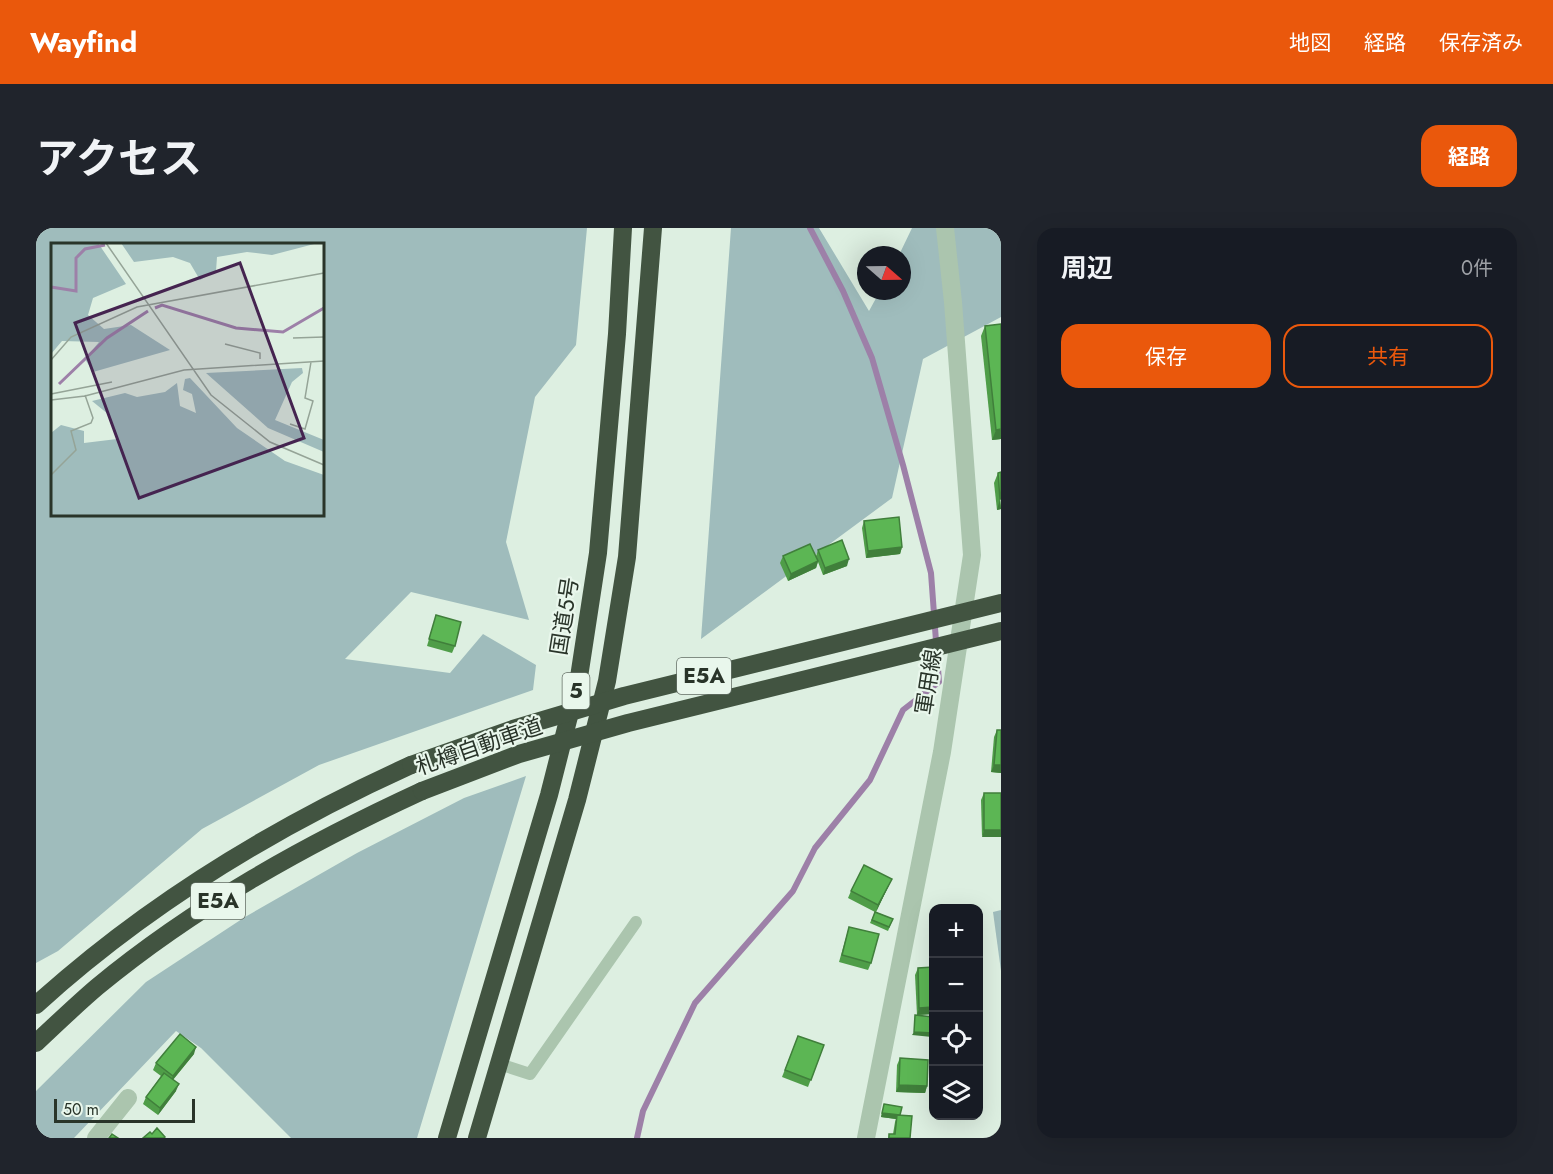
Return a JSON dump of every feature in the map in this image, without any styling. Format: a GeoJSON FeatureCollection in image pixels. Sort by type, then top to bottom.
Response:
{"type":"FeatureCollection","features":[{"type":"Feature","properties":{"kind":"highway","name":"国道5号"},"geometry":{"type":"LineString","coordinates":[[447,1138],[549,795],[579,677],[598,554],[617,334],[623,228]]}},
{"type":"Feature","properties":{"kind":"highway","name":"5"},"geometry":{"type":"LineString","coordinates":[[477,1138],[577,800],[608,681],[627,556],[653,228]]}},
{"type":"Feature","properties":{"kind":"highway","name":"札樽自動車道"},"geometry":{"type":"LineString","coordinates":[[36,1005],[80,965],[156,908],[241,852],[343,795],[411,765],[513,729],[624,696],[1001,603]]}},
{"type":"Feature","properties":{"kind":"highway","name":"札樽自動車道"},"geometry":{"type":"LineString","coordinates":[[36,1043],[98,987],[181,924],[266,870],[353,822],[422,791],[519,754],[628,723],[1001,631]]}},
{"type":"Feature","properties":{"kind":"street","name":"軍用線"},"geometry":{"type":"LineString","coordinates":[[866,1138],[942,752],[972,555],[953,302],[945,228]]}},
{"type":"Feature","properties":{"kind":"street"},"geometry":{"type":"LineString","coordinates":[[96,1138],[128,1098]]}},
{"type":"Feature","properties":{"kind":"lane"},"geometry":{"type":"LineString","coordinates":[[499,1064],[530,1074],[636,922]]}},
{"type":"Feature","properties":{"kind":"shaded area"},"geometry":{"type":"Polygon","coordinates":[[[36,228],[587,228],[576,345],[535,397],[506,542],[529,620],[411,592],[345,659],[450,673],[483,634],[536,665],[533,690],[319,765],[202,829],[58,951],[36,963],[36,228]]]}},
{"type":"Feature","properties":{"kind":"shaded area"},"geometry":{"type":"Polygon","coordinates":[[[731,228],[819,228],[857,291],[857,300],[862,300],[869,311],[875,300],[911,300],[911,246],[903,246],[912,228],[1001,228],[1001,317],[923,359],[892,498],[701,639],[731,228]]]}},
{"type":"Feature","properties":{"kind":"shaded area"},"geometry":{"type":"Polygon","coordinates":[[[526,776],[417,1138],[291,1138],[201,1048],[176,1031],[74,1138],[36,1138],[36,1091],[146,982],[245,917],[357,853],[464,798],[526,776]]]}},
{"type":"Feature","properties":{"kind":"shaded area"},"geometry":{"type":"Polygon","coordinates":[[[1001,910],[1001,971],[993,912],[1001,910]]]}},
{"type":"Feature","properties":{"kind":"building"},"geometry":{"type":"Polygon","coordinates":[[[1001,324],[1001,429],[996,430],[985,326],[1001,324]]]}},
{"type":"Feature","properties":{"kind":"building"},"geometry":{"type":"Polygon","coordinates":[[[1001,472],[1001,499],[1000,499],[998,473],[1001,472]]]}},
{"type":"Feature","properties":{"kind":"building"},"geometry":{"type":"Polygon","coordinates":[[[899,517],[902,547],[868,551],[864,521],[899,517]]]}},
{"type":"Feature","properties":{"kind":"building"},"geometry":{"type":"Polygon","coordinates":[[[842,540],[849,559],[825,568],[818,550],[842,540]]]}},
{"type":"Feature","properties":{"kind":"building"},"geometry":{"type":"Polygon","coordinates":[[[810,544],[818,561],[791,574],[783,556],[810,544]]]}},
{"type":"Feature","properties":{"kind":"building"},"geometry":{"type":"Polygon","coordinates":[[[436,615],[461,622],[455,646],[429,639],[436,615]]]}},
{"type":"Feature","properties":{"kind":"building"},"geometry":{"type":"Polygon","coordinates":[[[997,730],[1001,730],[1001,765],[994,765],[997,730]]]}},
{"type":"Feature","properties":{"kind":"building"},"geometry":{"type":"Polygon","coordinates":[[[984,793],[1001,793],[1001,830],[984,830],[984,793]]]}},
{"type":"Feature","properties":{"kind":"building"},"geometry":{"type":"Polygon","coordinates":[[[864,865],[892,879],[878,905],[851,891],[864,865]]]}},
{"type":"Feature","properties":{"kind":"building"},"geometry":{"type":"Polygon","coordinates":[[[875,912],[893,919],[889,927],[872,920],[875,912]]]}},
{"type":"Feature","properties":{"kind":"building"},"geometry":{"type":"Polygon","coordinates":[[[849,927],[879,934],[871,963],[842,955],[849,927]]]}},
{"type":"Feature","properties":{"kind":"building"},"geometry":{"type":"Polygon","coordinates":[[[929,967],[929,1007],[919,1008],[918,968],[929,967]]]}},
{"type":"Feature","properties":{"kind":"building"},"geometry":{"type":"Polygon","coordinates":[[[915,1015],[929,1017],[929,1033],[914,1032],[915,1015]]]}},
{"type":"Feature","properties":{"kind":"building"},"geometry":{"type":"Polygon","coordinates":[[[180,1034],[196,1047],[173,1076],[156,1063],[180,1034]]]}},
{"type":"Feature","properties":{"kind":"building"},"geometry":{"type":"Polygon","coordinates":[[[798,1036],[824,1045],[811,1080],[785,1070],[798,1036]]]}},
{"type":"Feature","properties":{"kind":"building"},"geometry":{"type":"Polygon","coordinates":[[[900,1058],[928,1060],[927,1086],[899,1085],[900,1058]]]}},
{"type":"Feature","properties":{"kind":"building"},"geometry":{"type":"Polygon","coordinates":[[[164,1073],[179,1084],[160,1108],[146,1097],[164,1073]]]}},
{"type":"Feature","properties":{"kind":"building"},"geometry":{"type":"Polygon","coordinates":[[[884,1104],[902,1107],[900,1115],[882,1113],[884,1104]]]}},
{"type":"Feature","properties":{"kind":"building"},"geometry":{"type":"Polygon","coordinates":[[[897,1115],[912,1116],[910,1138],[889,1138],[889,1134],[895,1134],[897,1115]]]}},
{"type":"Feature","properties":{"kind":"building"},"geometry":{"type":"Polygon","coordinates":[[[157,1128],[164,1138],[143,1138],[150,1132],[152,1134],[157,1128]]]}},
{"type":"Feature","properties":{"kind":"waterway"},"geometry":{"type":"LineString","coordinates":[[637,1138],[643,1111],[695,1003],[793,891],[815,848],[870,780],[903,710],[939,682],[931,573],[903,465],[872,358],[843,291],[810,228]]}}]}
